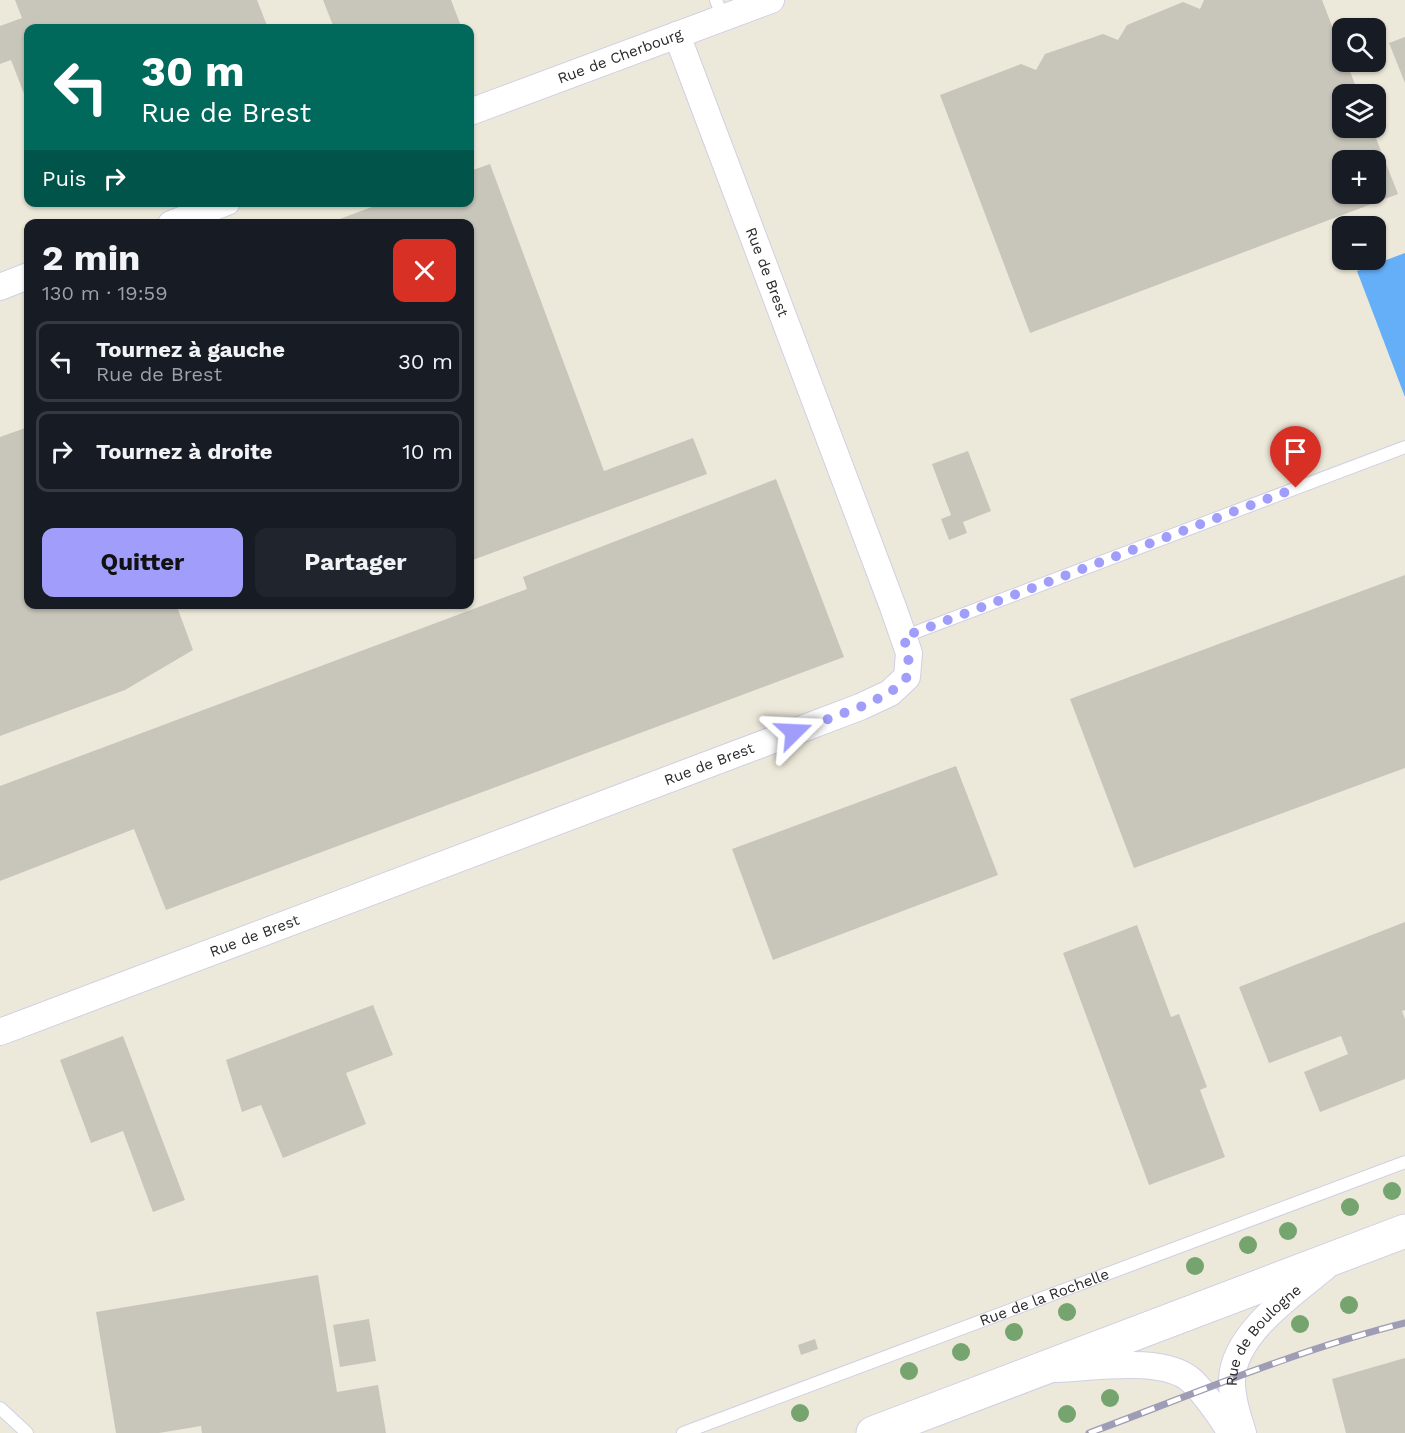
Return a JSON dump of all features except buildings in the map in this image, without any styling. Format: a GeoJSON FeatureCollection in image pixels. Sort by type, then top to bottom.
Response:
{"type":"FeatureCollection","features":[{"type":"Feature","properties":{"kind":"main road"},"geometry":{"type":"LineString","coordinates":[[873,1433],[1405,1231]]}},
{"type":"Feature","properties":{"kind":"street","name":"Rue de Cherbourg"},"geometry":{"type":"LineString","coordinates":[[474,111],[677,35],[720,9],[771,0]]}},
{"type":"Feature","properties":{"kind":"street","name":"Rue de Brest"},"geometry":{"type":"LineString","coordinates":[[0,1032],[860,707],[890,693],[907,677],[909,653],[677,35]]}},
{"type":"Feature","properties":{"kind":"street"},"geometry":{"type":"LineString","coordinates":[[184,219],[214,207]]}},
{"type":"Feature","properties":{"kind":"street"},"geometry":{"type":"LineString","coordinates":[[0,287],[24,278]]}},
{"type":"Feature","properties":{"kind":"street","name":"Rue de Boulogne"},"geometry":{"type":"LineString","coordinates":[[1243,1433],[1234,1400],[1232,1380],[1238,1355],[1260,1324],[1279,1305],[1337,1257]]}},
{"type":"Feature","properties":{"kind":"street"},"geometry":{"type":"LineString","coordinates":[[1035,1371],[1157,1366],[1177,1372],[1191,1380],[1231,1433]]}},
{"type":"Feature","properties":{"kind":"lane"},"geometry":{"type":"LineString","coordinates":[[903,637],[1405,447]]}},
{"type":"Feature","properties":{"kind":"lane","name":"Rue de la Rochelle"},"geometry":{"type":"LineString","coordinates":[[683,1433],[1405,1162]]}},
{"type":"Feature","properties":{"kind":"lane"},"geometry":{"type":"LineString","coordinates":[[0,1408],[27,1433]]}},
{"type":"Feature","properties":{"kind":"water"},"geometry":{"type":"Polygon","coordinates":[[[1405,253],[1405,397],[1357,271],[1386,270],[1386,260],[1405,253]]]}},
{"type":"Feature","properties":{"kind":"railway"},"geometry":{"type":"LineString","coordinates":[[1089,1433],[1285,1359],[1405,1323]]}},
{"type":"Feature","properties":{"kind":"route"},"geometry":{"type":"LineString","coordinates":[[794,732],[890,693],[907,677],[909,653],[903,637],[1296,488]]}}]}
